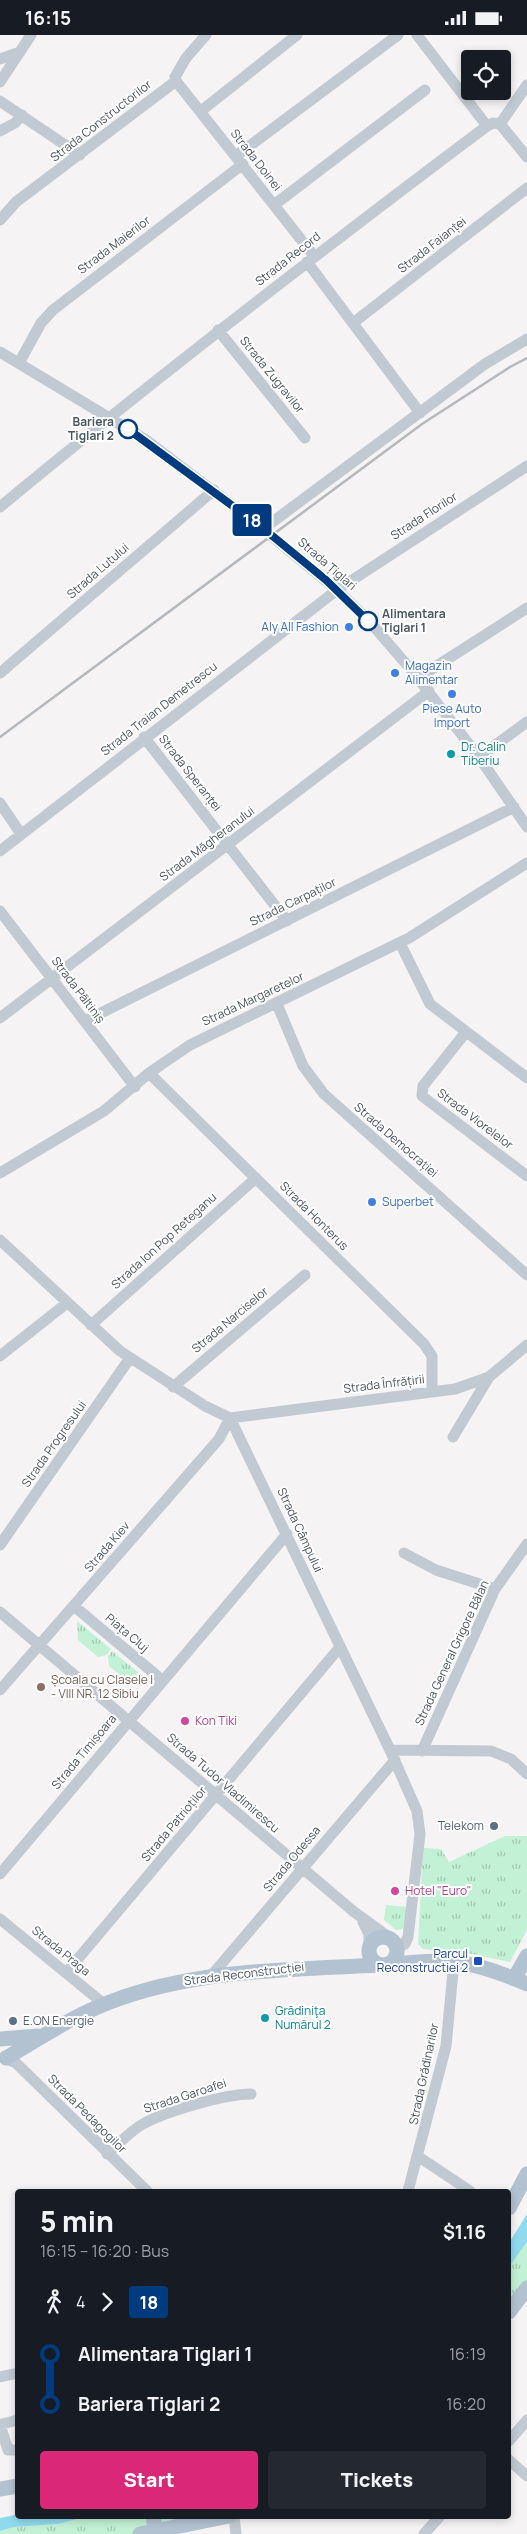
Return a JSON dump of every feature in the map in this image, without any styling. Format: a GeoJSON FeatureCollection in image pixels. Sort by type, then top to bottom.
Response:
{"type":"FeatureCollection","features":[{"type":"Feature","properties":{"kind":"main road"},"geometry":{"type":"LineString","coordinates":[[376,1958],[379,1938],[427,1959]]}},
{"type":"Feature","properties":{"kind":"main road"},"geometry":{"type":"LineString","coordinates":[[376,1958],[396,1959],[395,1945]]}},
{"type":"Feature","properties":{"kind":"main road"},"geometry":{"type":"LineString","coordinates":[[376,1958],[454,1961],[488,1968],[520,1982],[527,1956]]}},
{"type":"Feature","properties":{"kind":"main road","name":"Strada Reconstrucției"},"geometry":{"type":"LineString","coordinates":[[4,2060],[42,2036],[104,2004],[168,1984],[211,1976],[271,1969],[339,1966],[376,1958]]}},
{"type":"Feature","properties":{"kind":"main road"},"geometry":{"type":"LineString","coordinates":[[0,2039],[42,2036]]}},
{"type":"Feature","properties":{"kind":"main road"},"geometry":{"type":"LineString","coordinates":[[0,2039],[8,2049],[4,2060]]}},
{"type":"Feature","properties":{"kind":"main road"},"geometry":{"type":"LineString","coordinates":[[511,2204],[527,2174]]}},
{"type":"Feature","properties":{"kind":"main road"},"geometry":{"type":"LineString","coordinates":[[511,2309],[527,2288]]}},
{"type":"Feature","properties":{"kind":"main road"},"geometry":{"type":"LineString","coordinates":[[0,2489],[15,2486]]}},
{"type":"Feature","properties":{"kind":"main road"},"geometry":{"type":"LineString","coordinates":[[140,2534],[154,2525],[204,2519]]}},
{"type":"Feature","properties":{"kind":"street"},"geometry":{"type":"LineString","coordinates":[[0,82],[31,35]]}},
{"type":"Feature","properties":{"kind":"street","name":"Strada Constructorilor"},"geometry":{"type":"LineString","coordinates":[[0,220],[16,202],[176,81],[175,77],[186,58],[206,35]]}},
{"type":"Feature","properties":{"kind":"street"},"geometry":{"type":"LineString","coordinates":[[201,111],[297,35]]}},
{"type":"Feature","properties":{"kind":"street","name":"Strada Maierilor"},"geometry":{"type":"LineString","coordinates":[[20,363],[41,323],[53,310],[398,35]]}},
{"type":"Feature","properties":{"kind":"street"},"geometry":{"type":"LineString","coordinates":[[417,35],[487,126],[493,123],[500,124],[527,157]]}},
{"type":"Feature","properties":{"kind":"street"},"geometry":{"type":"LineString","coordinates":[[0,59],[20,52]]}},
{"type":"Feature","properties":{"kind":"street","name":"Strada Doinei"},"geometry":{"type":"LineString","coordinates":[[176,81],[240,160],[311,259]]}},
{"type":"Feature","properties":{"kind":"street"},"geometry":{"type":"LineString","coordinates":[[500,124],[527,85]]}},
{"type":"Feature","properties":{"kind":"street"},"geometry":{"type":"LineString","coordinates":[[274,205],[425,90]]}},
{"type":"Feature","properties":{"kind":"street"},"geometry":{"type":"LineString","coordinates":[[0,101],[80,155]]}},
{"type":"Feature","properties":{"kind":"street"},"geometry":{"type":"LineString","coordinates":[[0,131],[18,121],[22,115]]}},
{"type":"Feature","properties":{"kind":"street","name":"Strada Record"},"geometry":{"type":"LineString","coordinates":[[0,507],[109,416],[218,330],[487,126]]}},
{"type":"Feature","properties":{"kind":"street","name":"Strada Faianței"},"geometry":{"type":"LineString","coordinates":[[353,323],[527,188]]}},
{"type":"Feature","properties":{"kind":"street"},"geometry":{"type":"LineString","coordinates":[[311,259],[353,323],[420,413]]}},
{"type":"Feature","properties":{"kind":"street","name":"Strada Zugravilor"},"geometry":{"type":"LineString","coordinates":[[218,330],[305,438]]}},
{"type":"Feature","properties":{"kind":"street"},"geometry":{"type":"LineString","coordinates":[[264,529],[491,360],[527,339]]}},
{"type":"Feature","properties":{"kind":"street","name":"Strada Țiglari"},"geometry":{"type":"LineString","coordinates":[[0,352],[109,416],[214,490],[336,589],[370,622],[429,691],[479,757],[527,827]]}},
{"type":"Feature","properties":{"kind":"street","name":"Strada Florilor"},"geometry":{"type":"LineString","coordinates":[[336,589],[527,466]]}},
{"type":"Feature","properties":{"kind":"street","name":"Strada Lutului"},"geometry":{"type":"LineString","coordinates":[[0,673],[214,490]]}},
{"type":"Feature","properties":{"kind":"street","name":"Strada Traian Demetrescu"},"geometry":{"type":"LineString","coordinates":[[0,851],[336,589]]}},
{"type":"Feature","properties":{"kind":"street"},"geometry":{"type":"LineString","coordinates":[[418,678],[527,608]]}},
{"type":"Feature","properties":{"kind":"street","name":"Strada Măgheranului"},"geometry":{"type":"LineString","coordinates":[[0,1018],[429,691]]}},
{"type":"Feature","properties":{"kind":"street"},"geometry":{"type":"LineString","coordinates":[[479,757],[527,722]]}},
{"type":"Feature","properties":{"kind":"street","name":"Strada Speranței"},"geometry":{"type":"LineString","coordinates":[[144,737],[287,921]]}},
{"type":"Feature","properties":{"kind":"street"},"geometry":{"type":"LineString","coordinates":[[0,803],[21,834]]}},
{"type":"Feature","properties":{"kind":"street","name":"Strada Carpaților"},"geometry":{"type":"LineString","coordinates":[[85,1021],[514,807]]}},
{"type":"Feature","properties":{"kind":"street","name":"Strada Margaretelor"},"geometry":{"type":"LineString","coordinates":[[0,1173],[104,1111],[135,1087],[149,1073],[190,1045],[400,943],[527,863]]}},
{"type":"Feature","properties":{"kind":"street","name":"Strada Păltiniș"},"geometry":{"type":"LineString","coordinates":[[0,911],[135,1087]]}},
{"type":"Feature","properties":{"kind":"street"},"geometry":{"type":"LineString","coordinates":[[400,943],[430,1004],[527,1078]]}},
{"type":"Feature","properties":{"kind":"street","name":"Strada Democrației"},"geometry":{"type":"LineString","coordinates":[[277,1004],[303,1066],[324,1094],[527,1275]]}},
{"type":"Feature","properties":{"kind":"street","name":"Strada Viorelelor"},"geometry":{"type":"LineString","coordinates":[[466,1033],[422,1086],[422,1096],[527,1175]]}},
{"type":"Feature","properties":{"kind":"street","name":"Strada Honterus"},"geometry":{"type":"LineString","coordinates":[[149,1073],[427,1348],[432,1357],[432,1392]]}},
{"type":"Feature","properties":{"kind":"street","name":"Strada Ion Pop Reteganu"},"geometry":{"type":"LineString","coordinates":[[91,1325],[256,1178]]}},
{"type":"Feature","properties":{"kind":"street"},"geometry":{"type":"LineString","coordinates":[[0,1240],[91,1325],[130,1358],[174,1387],[230,1418]]}},
{"type":"Feature","properties":{"kind":"street","name":"Strada Narciselor"},"geometry":{"type":"LineString","coordinates":[[174,1387],[305,1275]]}},
{"type":"Feature","properties":{"kind":"street"},"geometry":{"type":"LineString","coordinates":[[0,1356],[67,1303]]}},
{"type":"Feature","properties":{"kind":"street","name":"Strada Înfrățirii"},"geometry":{"type":"LineString","coordinates":[[230,1418],[467,1386],[489,1377],[527,1345]]}},
{"type":"Feature","properties":{"kind":"street","name":"Strada Progresului"},"geometry":{"type":"LineString","coordinates":[[0,1545],[130,1358]]}},
{"type":"Feature","properties":{"kind":"street"},"geometry":{"type":"LineString","coordinates":[[453,1437],[489,1377]]}},
{"type":"Feature","properties":{"kind":"street","name":"Strada Câmpului"},"geometry":{"type":"LineString","coordinates":[[230,1418],[393,1755],[417,1811],[420,1826],[407,1941],[395,1945]]}},
{"type":"Feature","properties":{"kind":"street","name":"Strada Kiev"},"geometry":{"type":"LineString","coordinates":[[0,1690],[219,1439],[230,1418]]}},
{"type":"Feature","properties":{"kind":"street","name":"Strada Timișoara"},"geometry":{"type":"LineString","coordinates":[[0,1874],[287,1534]]}},
{"type":"Feature","properties":{"kind":"street","name":"Strada General Grigore Bălan"},"geometry":{"type":"LineString","coordinates":[[422,1751],[495,1589],[527,1544]]}},
{"type":"Feature","properties":{"kind":"street"},"geometry":{"type":"LineString","coordinates":[[404,1553],[436,1570],[495,1589]]}},
{"type":"Feature","properties":{"kind":"street","name":"Piața Cluj"},"geometry":{"type":"LineString","coordinates":[[74,1606],[162,1680]]}},
{"type":"Feature","properties":{"kind":"street","name":"Strada Tudor Vladimirescu"},"geometry":{"type":"LineString","coordinates":[[0,1613],[129,1720],[302,1869],[395,1945]]}},
{"type":"Feature","properties":{"kind":"street","name":"Strada Patrioților"},"geometry":{"type":"LineString","coordinates":[[66,1973],[340,1647]]}},
{"type":"Feature","properties":{"kind":"street"},"geometry":{"type":"LineString","coordinates":[[393,1755],[422,1751],[490,1751],[511,1759],[527,1774]]}},
{"type":"Feature","properties":{"kind":"street","name":"Strada Odessa"},"geometry":{"type":"LineString","coordinates":[[211,1976],[302,1869],[393,1755]]}},
{"type":"Feature","properties":{"kind":"street"},"geometry":{"type":"LineString","coordinates":[[357,1915],[368,1930],[376,1958]]}},
{"type":"Feature","properties":{"kind":"street","name":"Strada Praga"},"geometry":{"type":"LineString","coordinates":[[0,1919],[104,2004]]}},
{"type":"Feature","properties":{"kind":"street","name":"Strada Grădinarilor"},"geometry":{"type":"LineString","coordinates":[[409,2189],[419,2157],[446,2046],[454,1961]]}},
{"type":"Feature","properties":{"kind":"street","name":"Strada Pedagogilor"},"geometry":{"type":"LineString","coordinates":[[4,2060],[16,2063],[145,2189]]}},
{"type":"Feature","properties":{"kind":"street","name":"Strada Garoafei"},"geometry":{"type":"LineString","coordinates":[[107,2154],[136,2129],[151,2120],[221,2097],[251,2094]]}},
{"type":"Feature","properties":{"kind":"street"},"geometry":{"type":"LineString","coordinates":[[419,2157],[467,2189]]}},
{"type":"Feature","properties":{"kind":"street"},"geometry":{"type":"LineString","coordinates":[[0,2377],[15,2374]]}},
{"type":"Feature","properties":{"kind":"street"},"geometry":{"type":"LineString","coordinates":[[15,2420],[1,2419],[6,2447],[10,2451],[15,2450]]}},
{"type":"Feature","properties":{"kind":"street"},"geometry":{"type":"LineString","coordinates":[[511,2439],[527,2420]]}},
{"type":"Feature","properties":{"kind":"street"},"geometry":{"type":"LineString","coordinates":[[511,2462],[527,2476]]}},
{"type":"Feature","properties":{"kind":"street"},"geometry":{"type":"LineString","coordinates":[[234,2519],[236,2534]]}},
{"type":"Feature","properties":{"kind":"street"},"geometry":{"type":"LineString","coordinates":[[424,2534],[437,2519]]}},
{"type":"Feature","properties":{"kind":"green space"},"geometry":{"type":"Polygon","coordinates":[[[77,1621],[111,1649],[106,1655],[98,1657],[78,1640],[77,1621]]]}},
{"type":"Feature","properties":{"kind":"green space"},"geometry":{"type":"Polygon","coordinates":[[[112,1651],[146,1679],[126,1680],[109,1666],[108,1657],[112,1651]]]}},
{"type":"Feature","properties":{"kind":"green space"},"geometry":{"type":"Polygon","coordinates":[[[505,1836],[527,1836],[527,1930],[510,1962],[472,1954],[423,1949],[418,1944],[423,1848],[441,1849],[449,1862],[505,1836]]]}},
{"type":"Feature","properties":{"kind":"green space"},"geometry":{"type":"Polygon","coordinates":[[[386,1905],[408,1907],[403,1929],[396,1930],[384,1920],[386,1905]]]}},
{"type":"Feature","properties":{"kind":"green space"},"geometry":{"type":"Polygon","coordinates":[[[527,2242],[527,2288],[511,2309],[511,2264],[527,2242]]]}},
{"type":"Feature","properties":{"kind":"green space"},"geometry":{"type":"Polygon","coordinates":[[[77,2519],[213,2519],[138,2534],[0,2534],[0,2531],[14,2527],[58,2524],[77,2519]]]}},
{"type":"Feature","properties":{"kind":"water"},"geometry":{"type":"Polygon","coordinates":[[[527,2214],[527,2242],[511,2264],[511,2240],[527,2214]]]}},
{"type":"Feature","properties":{"kind":"water"},"geometry":{"type":"Polygon","coordinates":[[[15,2515],[15,2519],[77,2519],[58,2524],[14,2527],[0,2531],[0,2518],[15,2515]]]}},
{"type":"Feature","properties":{"kind":"railway"},"geometry":{"type":"LineString","coordinates":[[0,737],[422,424],[527,358]]}},
{"type":"Feature","properties":{"kind":"bus line","name":"18"},"geometry":{"type":"LineString","coordinates":[[128,429],[214,490],[264,529],[326,580],[368,621]]}},
{"type":"Feature","properties":{"kind":"place","name":"Bariera Tiglari 2"},"geometry":{"type":"Point","coordinates":[128,429]}},
{"type":"Feature","properties":{"kind":"place","name":"Alimentara Tiglari 1"},"geometry":{"type":"Point","coordinates":[368,621]}},
{"type":"Feature","properties":{"kind":"place","name":"Aly All Fashion"},"geometry":{"type":"Point","coordinates":[349,627]}},
{"type":"Feature","properties":{"kind":"place","name":"Magazin Alimentar"},"geometry":{"type":"Point","coordinates":[395,673]}},
{"type":"Feature","properties":{"kind":"place","name":"Piese Auto Import"},"geometry":{"type":"Point","coordinates":[452,694]}},
{"type":"Feature","properties":{"kind":"place","name":"Dr. Calin Tiberiu"},"geometry":{"type":"Point","coordinates":[451,754]}},
{"type":"Feature","properties":{"kind":"place","name":"Superbet"},"geometry":{"type":"Point","coordinates":[372,1202]}},
{"type":"Feature","properties":{"kind":"place","name":"Școala cu Clasele I - VIII NR. 12 Sibiu"},"geometry":{"type":"Point","coordinates":[41,1687]}},
{"type":"Feature","properties":{"kind":"place","name":"Kon Tiki"},"geometry":{"type":"Point","coordinates":[185,1721]}},
{"type":"Feature","properties":{"kind":"place","name":"Telekom"},"geometry":{"type":"Point","coordinates":[494,1826]}},
{"type":"Feature","properties":{"kind":"place","name":"Hotel \"Euro\""},"geometry":{"type":"Point","coordinates":[395,1891]}},
{"type":"Feature","properties":{"kind":"place","name":"Parcul Reconstructiei 2"},"geometry":{"type":"Point","coordinates":[478,1961]}},
{"type":"Feature","properties":{"kind":"place","name":"Grădiniţa Numărul 2"},"geometry":{"type":"Point","coordinates":[265,2018]}},
{"type":"Feature","properties":{"kind":"place","name":"E.ON Energie"},"geometry":{"type":"Point","coordinates":[13,2021]}}]}
